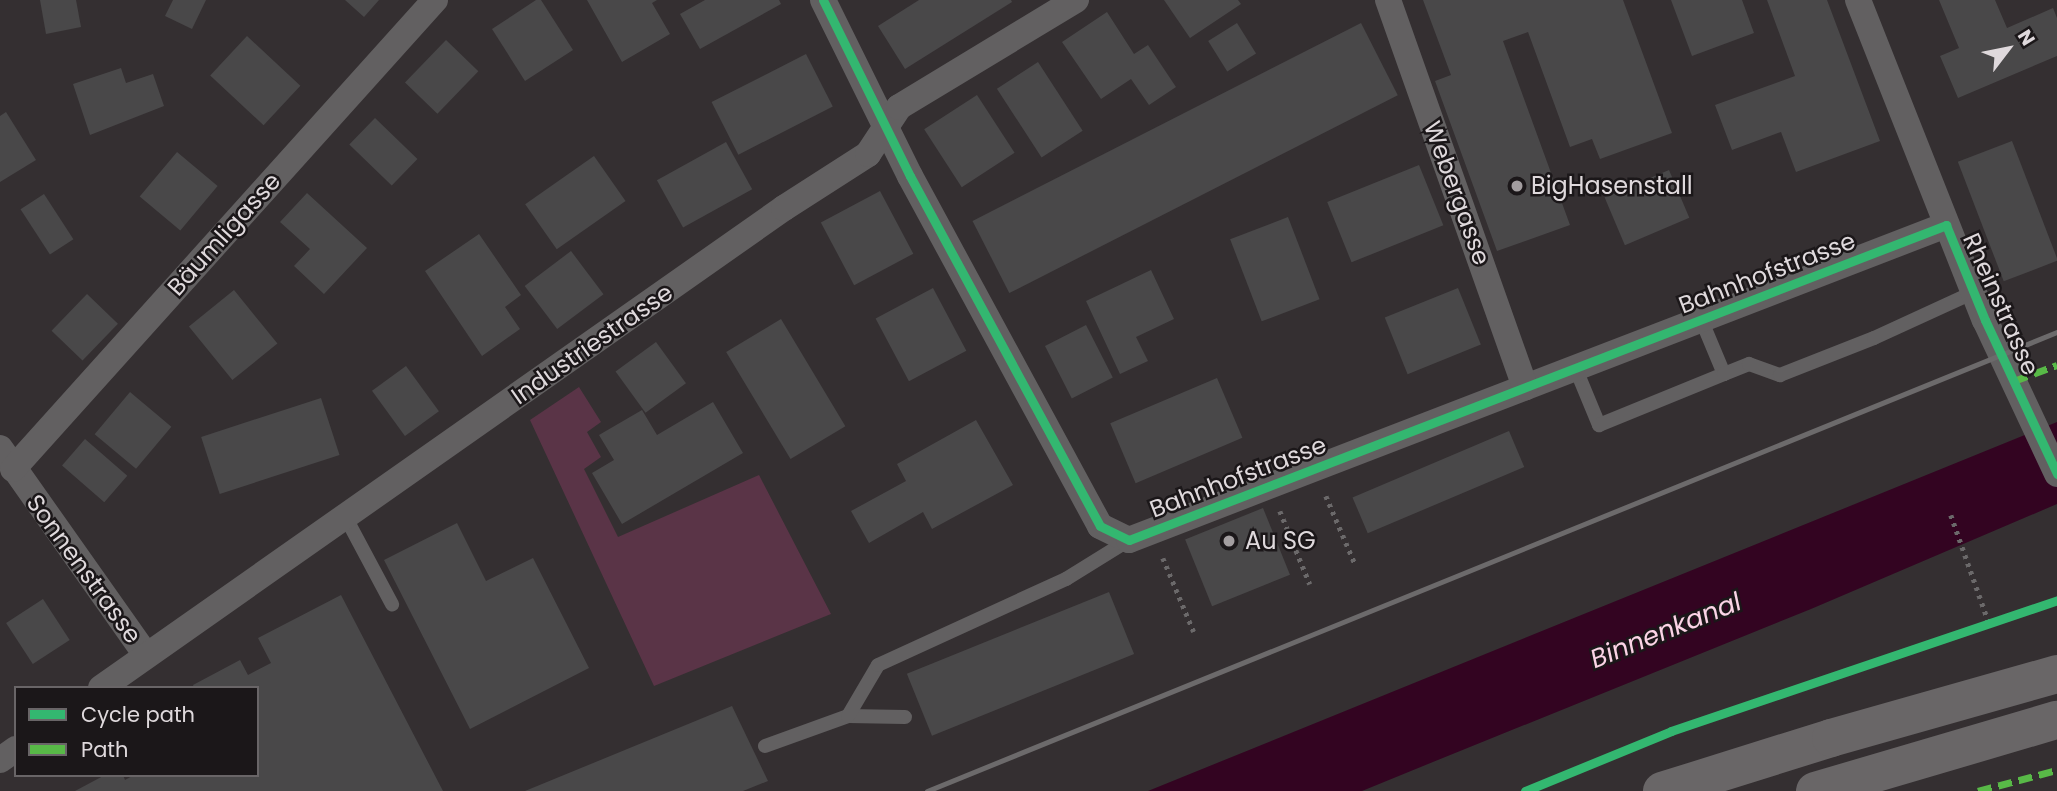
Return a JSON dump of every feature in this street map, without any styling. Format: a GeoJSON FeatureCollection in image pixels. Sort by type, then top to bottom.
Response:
{"type":"FeatureCollection","features":[{"type":"Feature","properties":{"kind":"highway"},"geometry":{"type":"LineString","coordinates":[[1662,791],[1831,738],[2057,674]]}},
{"type":"Feature","properties":{"kind":"highway"},"geometry":{"type":"LineString","coordinates":[[1815,791],[2057,720]]}},
{"type":"Feature","properties":{"kind":"street","name":"Bäumligasse"},"geometry":{"type":"LineString","coordinates":[[7,458],[435,0]]}},
{"type":"Feature","properties":{"kind":"street","name":"Bahnhofstrasse"},"geometry":{"type":"LineString","coordinates":[[823,0],[910,176],[1100,526],[1129,540],[1946,225]]}},
{"type":"Feature","properties":{"kind":"street","name":"Industriestrasse"},"geometry":{"type":"LineString","coordinates":[[104,686],[784,208],[868,153],[885,124],[899,107],[1076,0]]}},
{"type":"Feature","properties":{"kind":"street","name":"Webergasse"},"geometry":{"type":"LineString","coordinates":[[1388,0],[1525,387]]}},
{"type":"Feature","properties":{"kind":"street","name":"Rheinstrasse"},"geometry":{"type":"LineString","coordinates":[[1858,0],[1974,292],[2057,474]]}},
{"type":"Feature","properties":{"kind":"street","name":"Sonnenstrasse"},"geometry":{"type":"LineString","coordinates":[[7,458],[146,656]]}},
{"type":"Feature","properties":{"kind":"lane"},"geometry":{"type":"LineString","coordinates":[[1575,367],[1599,425],[1749,364],[1780,375],[1874,338],[1974,292]]}},
{"type":"Feature","properties":{"kind":"lane"},"geometry":{"type":"LineString","coordinates":[[1701,319],[1724,374]]}},
{"type":"Feature","properties":{"kind":"lane"},"geometry":{"type":"LineString","coordinates":[[346,518],[392,604]]}},
{"type":"Feature","properties":{"kind":"lane"},"geometry":{"type":"LineString","coordinates":[[848,716],[878,665],[1066,579],[1129,540]]}},
{"type":"Feature","properties":{"kind":"lane"},"geometry":{"type":"LineString","coordinates":[[765,746],[848,716],[905,718]]}},
{"type":"Feature","properties":{"kind":"path"},"geometry":{"type":"LineString","coordinates":[[1314,467],[1356,566]]}},
{"type":"Feature","properties":{"kind":"path"},"geometry":{"type":"LineString","coordinates":[[1269,484],[1310,584]]}},
{"type":"Feature","properties":{"kind":"path"},"geometry":{"type":"LineString","coordinates":[[1951,515],[1989,623]]}},
{"type":"Feature","properties":{"kind":"path"},"geometry":{"type":"LineString","coordinates":[[1158,547],[1194,632]]}},
{"type":"Feature","properties":{"kind":"shaded area"},"geometry":{"type":"Polygon","coordinates":[[[579,387],[601,422],[587,432],[601,457],[584,469],[618,537],[759,475],[831,614],[654,686],[530,420],[579,387]]]}},
{"type":"Feature","properties":{"kind":"water","name":"Binnenkanal"},"geometry":{"type":"Polygon","coordinates":[[[2057,422],[2057,504],[1811,609],[1362,791],[1148,791],[2057,422]]]}},
{"type":"Feature","properties":{"kind":"building"},"geometry":{"type":"Polygon","coordinates":[[[40,0],[76,0],[81,27],[46,34],[40,0]]]}},
{"type":"Feature","properties":{"kind":"building"},"geometry":{"type":"Polygon","coordinates":[[[173,0],[206,0],[192,29],[165,16],[173,0]]]}},
{"type":"Feature","properties":{"kind":"building"},"geometry":{"type":"Polygon","coordinates":[[[345,0],[379,0],[364,17],[345,0]]]}},
{"type":"Feature","properties":{"kind":"building"},"geometry":{"type":"Polygon","coordinates":[[[536,0],[541,0],[573,50],[525,81],[492,29],[536,0]]]}},
{"type":"Feature","properties":{"kind":"building"},"geometry":{"type":"Polygon","coordinates":[[[587,0],[657,0],[652,3],[670,34],[622,62],[587,0]]]}},
{"type":"Feature","properties":{"kind":"building"},"geometry":{"type":"Polygon","coordinates":[[[705,0],[779,0],[781,4],[700,49],[680,14],[705,0]]]}},
{"type":"Feature","properties":{"kind":"building"},"geometry":{"type":"Polygon","coordinates":[[[919,0],[1012,2],[905,69],[878,26],[919,0]]]}},
{"type":"Feature","properties":{"kind":"building"},"geometry":{"type":"Polygon","coordinates":[[[1164,0],[1238,0],[1241,4],[1190,38],[1164,0]]]}},
{"type":"Feature","properties":{"kind":"building"},"geometry":{"type":"Polygon","coordinates":[[[1423,0],[1623,0],[1672,133],[1600,159],[1592,139],[1570,147],[1528,32],[1503,41],[1570,225],[1497,251],[1435,81],[1451,75],[1423,0]]]}},
{"type":"Feature","properties":{"kind":"building"},"geometry":{"type":"Polygon","coordinates":[[[1671,0],[1742,0],[1754,33],[1692,56],[1671,0]]]}},
{"type":"Feature","properties":{"kind":"building"},"geometry":{"type":"Polygon","coordinates":[[[1767,0],[1827,0],[1880,141],[1796,172],[1781,132],[1732,150],[1715,105],[1795,76],[1767,0]]]}},
{"type":"Feature","properties":{"kind":"building"},"geometry":{"type":"Polygon","coordinates":[[[1939,0],[1995,0],[2007,28],[2053,8],[2057,18],[2057,56],[1958,98],[1940,56],[1959,48],[1939,0]]]}},
{"type":"Feature","properties":{"kind":"building"},"geometry":{"type":"Polygon","coordinates":[[[1107,12],[1134,54],[1148,45],[1176,87],[1149,105],[1131,79],[1101,99],[1062,42],[1107,12]]]}},
{"type":"Feature","properties":{"kind":"building"},"geometry":{"type":"Polygon","coordinates":[[[1237,23],[1256,54],[1227,72],[1208,41],[1237,23]]]}},
{"type":"Feature","properties":{"kind":"building"},"geometry":{"type":"Polygon","coordinates":[[[1361,23],[1398,95],[1009,293],[973,221],[1361,23]]]}},
{"type":"Feature","properties":{"kind":"building"},"geometry":{"type":"Polygon","coordinates":[[[247,36],[300,86],[264,125],[210,75],[247,36]]]}},
{"type":"Feature","properties":{"kind":"building"},"geometry":{"type":"Polygon","coordinates":[[[446,40],[478,71],[437,114],[405,82],[446,40]]]}},
{"type":"Feature","properties":{"kind":"building"},"geometry":{"type":"Polygon","coordinates":[[[806,54],[833,107],[738,155],[712,102],[806,54]]]}},
{"type":"Feature","properties":{"kind":"building"},"geometry":{"type":"Polygon","coordinates":[[[1038,62],[1083,131],[1042,157],[997,89],[1038,62]]]}},
{"type":"Feature","properties":{"kind":"building"},"geometry":{"type":"Polygon","coordinates":[[[121,68],[126,83],[153,74],[164,106],[90,135],[73,84],[121,68]]]}},
{"type":"Feature","properties":{"kind":"building"},"geometry":{"type":"Polygon","coordinates":[[[977,95],[1015,153],[962,187],[924,129],[977,95]]]}},
{"type":"Feature","properties":{"kind":"building"},"geometry":{"type":"Polygon","coordinates":[[[6,112],[36,160],[0,182],[0,116],[6,112]]]}},
{"type":"Feature","properties":{"kind":"building"},"geometry":{"type":"Polygon","coordinates":[[[375,118],[417,159],[392,186],[349,145],[375,118]]]}},
{"type":"Feature","properties":{"kind":"building"},"geometry":{"type":"Polygon","coordinates":[[[2012,141],[2057,261],[2004,281],[1958,162],[2012,141]]]}},
{"type":"Feature","properties":{"kind":"building"},"geometry":{"type":"Polygon","coordinates":[[[726,142],[752,189],[683,228],[657,180],[726,142]]]}},
{"type":"Feature","properties":{"kind":"building"},"geometry":{"type":"Polygon","coordinates":[[[177,152],[218,186],[180,230],[140,196],[177,152]]]}},
{"type":"Feature","properties":{"kind":"building"},"geometry":{"type":"Polygon","coordinates":[[[594,156],[626,201],[557,249],[525,204],[594,156]]]}},
{"type":"Feature","properties":{"kind":"building"},"geometry":{"type":"Polygon","coordinates":[[[1419,165],[1443,225],[1352,262],[1327,202],[1419,165]]]}},
{"type":"Feature","properties":{"kind":"building"},"geometry":{"type":"Polygon","coordinates":[[[1669,170],[1689,218],[1625,245],[1605,197],[1669,170]]]}},
{"type":"Feature","properties":{"kind":"building"},"geometry":{"type":"Polygon","coordinates":[[[880,191],[913,254],[854,285],[821,222],[880,191]]]}},
{"type":"Feature","properties":{"kind":"building"},"geometry":{"type":"Polygon","coordinates":[[[307,193],[367,248],[324,294],[294,266],[310,249],[280,222],[307,193]]]}},
{"type":"Feature","properties":{"kind":"building"},"geometry":{"type":"Polygon","coordinates":[[[44,194],[73,239],[50,255],[21,209],[44,194]]]}},
{"type":"Feature","properties":{"kind":"building"},"geometry":{"type":"Polygon","coordinates":[[[1288,217],[1320,299],[1262,321],[1230,239],[1288,217]]]}},
{"type":"Feature","properties":{"kind":"building"},"geometry":{"type":"Polygon","coordinates":[[[479,234],[521,295],[505,307],[520,329],[482,356],[425,271],[479,234]]]}},
{"type":"Feature","properties":{"kind":"building"},"geometry":{"type":"Polygon","coordinates":[[[571,251],[603,294],[557,329],[525,286],[571,251]]]}},
{"type":"Feature","properties":{"kind":"building"},"geometry":{"type":"Polygon","coordinates":[[[1151,270],[1174,319],[1136,337],[1148,361],[1120,374],[1086,301],[1151,270]]]}},
{"type":"Feature","properties":{"kind":"building"},"geometry":{"type":"Polygon","coordinates":[[[933,288],[966,351],[909,381],[876,319],[933,288]]]}},
{"type":"Feature","properties":{"kind":"building"},"geometry":{"type":"Polygon","coordinates":[[[1458,288],[1481,345],[1408,374],[1385,318],[1458,288]]]}},
{"type":"Feature","properties":{"kind":"building"},"geometry":{"type":"Polygon","coordinates":[[[234,290],[277,344],[232,380],[189,327],[234,290]]]}},
{"type":"Feature","properties":{"kind":"building"},"geometry":{"type":"Polygon","coordinates":[[[87,294],[118,324],[83,361],[52,331],[87,294]]]}},
{"type":"Feature","properties":{"kind":"building"},"geometry":{"type":"Polygon","coordinates":[[[781,319],[845,426],[791,459],[726,352],[781,319]]]}},
{"type":"Feature","properties":{"kind":"building"},"geometry":{"type":"Polygon","coordinates":[[[1086,325],[1113,378],[1072,398],[1045,346],[1086,325]]]}},
{"type":"Feature","properties":{"kind":"building"},"geometry":{"type":"Polygon","coordinates":[[[656,342],[686,383],[646,413],[616,371],[656,342]]]}},
{"type":"Feature","properties":{"kind":"building"},"geometry":{"type":"Polygon","coordinates":[[[406,366],[439,411],[405,436],[372,391],[406,366]]]}},
{"type":"Feature","properties":{"kind":"building"},"geometry":{"type":"Polygon","coordinates":[[[1217,378],[1242,438],[1136,483],[1110,423],[1217,378]]]}},
{"type":"Feature","properties":{"kind":"building"},"geometry":{"type":"Polygon","coordinates":[[[130,392],[171,427],[136,469],[95,434],[130,392]]]}},
{"type":"Feature","properties":{"kind":"building"},"geometry":{"type":"Polygon","coordinates":[[[321,398],[340,455],[220,494],[201,437],[321,398]]]}},
{"type":"Feature","properties":{"kind":"building"},"geometry":{"type":"Polygon","coordinates":[[[713,402],[743,453],[622,524],[592,473],[614,460],[599,435],[642,410],[657,435],[713,402]]]}},
{"type":"Feature","properties":{"kind":"building"},"geometry":{"type":"Polygon","coordinates":[[[976,420],[1013,485],[932,529],[923,512],[869,543],[851,511],[906,481],[897,464],[976,420]]]}},
{"type":"Feature","properties":{"kind":"building"},"geometry":{"type":"Polygon","coordinates":[[[1509,431],[1524,467],[1368,533],[1353,497],[1509,431]]]}},
{"type":"Feature","properties":{"kind":"building"},"geometry":{"type":"Polygon","coordinates":[[[85,439],[127,476],[104,502],[62,465],[85,439]]]}},
{"type":"Feature","properties":{"kind":"building"},"geometry":{"type":"Polygon","coordinates":[[[1263,508],[1290,575],[1212,606],[1185,539],[1263,508]]]}},
{"type":"Feature","properties":{"kind":"building"},"geometry":{"type":"Polygon","coordinates":[[[457,523],[486,581],[533,558],[589,668],[470,729],[384,560],[457,523]]]}},
{"type":"Feature","properties":{"kind":"building"},"geometry":{"type":"Polygon","coordinates":[[[1109,592],[1134,654],[932,736],[907,674],[1109,592]]]}},
{"type":"Feature","properties":{"kind":"building"},"geometry":{"type":"Polygon","coordinates":[[[341,595],[443,791],[75,791],[101,777],[124,777],[125,780],[130,777],[259,777],[259,686],[193,685],[240,660],[248,675],[271,663],[258,638],[341,595]]]}},
{"type":"Feature","properties":{"kind":"building"},"geometry":{"type":"Polygon","coordinates":[[[43,599],[70,640],[33,664],[6,623],[43,599]]]}},
{"type":"Feature","properties":{"kind":"building"},"geometry":{"type":"Polygon","coordinates":[[[732,706],[768,781],[743,791],[525,791],[732,706]]]}},
{"type":"Feature","properties":{"kind":"railway"},"geometry":{"type":"LineString","coordinates":[[927,791],[2057,332]]}},
{"type":"Feature","properties":{"kind":"marked path"},"geometry":{"type":"LineString","coordinates":[[2014,381],[2057,365]]}},
{"type":"Feature","properties":{"kind":"marked path"},"geometry":{"type":"LineString","coordinates":[[1978,791],[2057,770]]}},
{"type":"Feature","properties":{"kind":"cycle path"},"geometry":{"type":"LineString","coordinates":[[823,0],[910,176],[1100,526],[1129,540],[1946,225],[1985,320],[2057,474]]}},
{"type":"Feature","properties":{"kind":"cycle path"},"geometry":{"type":"LineString","coordinates":[[1525,791],[1671,731],[2057,600]]}},
{"type":"Feature","properties":{"kind":"place","name":"BigHasenstall"},"geometry":{"type":"Point","coordinates":[1517,186]}},
{"type":"Feature","properties":{"kind":"place","name":"Au SG"},"geometry":{"type":"Point","coordinates":[1229,541]}}]}
